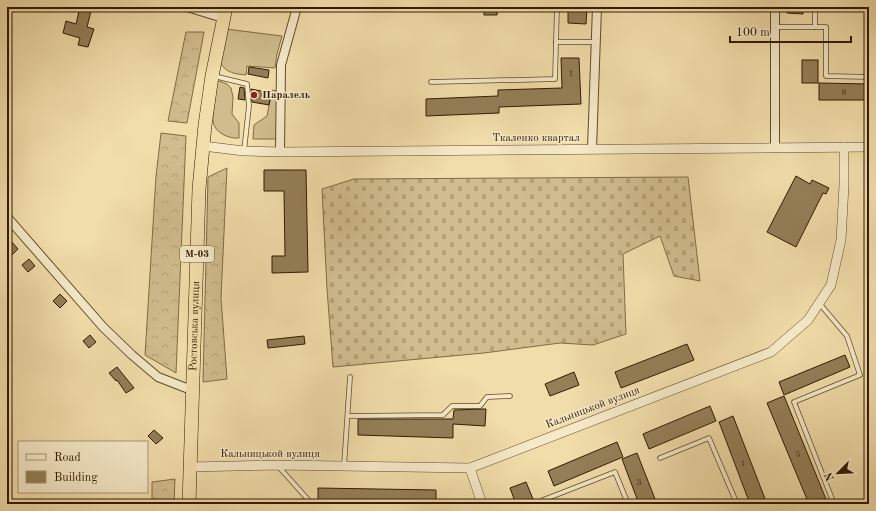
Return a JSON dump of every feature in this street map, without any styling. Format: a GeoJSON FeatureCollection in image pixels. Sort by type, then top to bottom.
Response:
{"type":"FeatureCollection","features":[{"type":"Feature","properties":{"kind":"highway","name":"Ростовська вулиця"},"geometry":{"type":"LineString","coordinates":[[189,504],[194,391],[199,189],[205,125],[212,76],[224,12]]}},
{"type":"Feature","properties":{"kind":"street"},"geometry":{"type":"LineString","coordinates":[[187,7],[224,12]]}},
{"type":"Feature","properties":{"kind":"street"},"geometry":{"type":"LineString","coordinates":[[280,152],[281,65],[297,7]]}},
{"type":"Feature","properties":{"kind":"street"},"geometry":{"type":"LineString","coordinates":[[592,150],[597,7]]}},
{"type":"Feature","properties":{"kind":"street"},"geometry":{"type":"LineString","coordinates":[[775,7],[775,148]]}},
{"type":"Feature","properties":{"kind":"street","name":"Ткаленко квартал"},"geometry":{"type":"LineString","coordinates":[[203,146],[244,152],[869,147]]}},
{"type":"Feature","properties":{"kind":"street","name":"Кальницькой вулиця"},"geometry":{"type":"LineString","coordinates":[[190,467],[277,465],[470,468],[770,352],[808,320],[831,285],[841,240],[844,186],[844,147]]}},
{"type":"Feature","properties":{"kind":"street"},"geometry":{"type":"LineString","coordinates":[[7,217],[104,327],[132,355],[158,377],[194,391]]}},
{"type":"Feature","properties":{"kind":"street"},"geometry":{"type":"LineString","coordinates":[[470,468],[482,504]]}},
{"type":"Feature","properties":{"kind":"lane"},"geometry":{"type":"LineString","coordinates":[[431,82],[555,79],[557,7]]}},
{"type":"Feature","properties":{"kind":"lane"},"geometry":{"type":"LineString","coordinates":[[815,7],[815,27]]}},
{"type":"Feature","properties":{"kind":"lane"},"geometry":{"type":"LineString","coordinates":[[775,27],[826,27],[826,76],[869,77]]}},
{"type":"Feature","properties":{"kind":"lane"},"geometry":{"type":"LineString","coordinates":[[556,42],[596,42]]}},
{"type":"Feature","properties":{"kind":"lane"},"geometry":{"type":"LineString","coordinates":[[212,76],[247,84],[249,106],[244,152]]}},
{"type":"Feature","properties":{"kind":"lane"},"geometry":{"type":"LineString","coordinates":[[819,303],[848,336],[860,375],[794,402],[834,504]]}},
{"type":"Feature","properties":{"kind":"lane"},"geometry":{"type":"LineString","coordinates":[[344,466],[350,377]]}},
{"type":"Feature","properties":{"kind":"lane"},"geometry":{"type":"LineString","coordinates":[[348,416],[443,415],[452,406],[480,406],[487,397],[510,396]]}},
{"type":"Feature","properties":{"kind":"lane"},"geometry":{"type":"LineString","coordinates":[[660,458],[709,438],[737,504]]}},
{"type":"Feature","properties":{"kind":"lane"},"geometry":{"type":"LineString","coordinates":[[277,465],[312,504]]}},
{"type":"Feature","properties":{"kind":"lane"},"geometry":{"type":"LineString","coordinates":[[545,504],[543,500],[615,472],[628,504]]}},
{"type":"Feature","properties":{"kind":"green space"},"geometry":{"type":"Polygon","coordinates":[[[226,29],[282,36],[275,68],[247,66],[246,75],[235,73],[226,69],[221,64],[226,29]]]}},
{"type":"Feature","properties":{"kind":"green space"},"geometry":{"type":"Polygon","coordinates":[[[186,32],[204,32],[187,123],[168,121],[186,32]]]}},
{"type":"Feature","properties":{"kind":"green space"},"geometry":{"type":"Polygon","coordinates":[[[219,81],[227,84],[231,88],[233,97],[232,114],[239,123],[239,138],[227,136],[219,132],[214,126],[213,119],[216,87],[219,81]]]}},
{"type":"Feature","properties":{"kind":"green space"},"geometry":{"type":"Polygon","coordinates":[[[272,90],[277,91],[277,139],[253,139],[254,125],[267,116],[272,90]]]}},
{"type":"Feature","properties":{"kind":"green space"},"geometry":{"type":"Polygon","coordinates":[[[161,133],[186,136],[176,373],[145,355],[156,176],[161,133]]]}},
{"type":"Feature","properties":{"kind":"green space"},"geometry":{"type":"Polygon","coordinates":[[[227,168],[221,298],[227,379],[203,382],[208,177],[227,168]]]}},
{"type":"Feature","properties":{"kind":"green space"},"geometry":{"type":"Polygon","coordinates":[[[688,177],[700,281],[674,276],[660,236],[623,254],[626,334],[593,345],[560,343],[484,353],[333,367],[322,189],[354,179],[688,177]]]}},
{"type":"Feature","properties":{"kind":"green space"},"geometry":{"type":"Polygon","coordinates":[[[175,479],[174,504],[152,504],[152,482],[175,479]]]}},
{"type":"Feature","properties":{"kind":"building"},"geometry":{"type":"Polygon","coordinates":[[[80,7],[92,7],[87,27],[94,29],[88,47],[78,45],[80,38],[63,33],[66,21],[76,24],[80,7]]]}},
{"type":"Feature","properties":{"kind":"building"},"geometry":{"type":"Polygon","coordinates":[[[484,7],[498,7],[497,15],[484,15],[484,7]]]}},
{"type":"Feature","properties":{"kind":"building"},"geometry":{"type":"Polygon","coordinates":[[[568,7],[587,7],[586,24],[568,23],[568,7]]]}},
{"type":"Feature","properties":{"kind":"building"},"geometry":{"type":"Polygon","coordinates":[[[787,7],[803,7],[803,14],[787,13],[787,7]]]}},
{"type":"Feature","properties":{"kind":"building"},"geometry":{"type":"Polygon","coordinates":[[[561,58],[579,58],[581,104],[499,107],[499,113],[426,116],[426,99],[498,96],[498,90],[562,88],[561,58]]]}},
{"type":"Feature","properties":{"kind":"building"},"geometry":{"type":"Polygon","coordinates":[[[802,60],[818,60],[818,83],[802,83],[802,60]]]}},
{"type":"Feature","properties":{"kind":"building"},"geometry":{"type":"Polygon","coordinates":[[[249,67],[269,70],[268,78],[248,74],[249,67]]]}},
{"type":"Feature","properties":{"kind":"building"},"geometry":{"type":"Polygon","coordinates":[[[819,83],[869,84],[869,100],[819,100],[819,83]]]}},
{"type":"Feature","properties":{"kind":"building"},"geometry":{"type":"Polygon","coordinates":[[[240,87],[244,88],[245,100],[238,99],[240,87]]]}},
{"type":"Feature","properties":{"kind":"building"},"geometry":{"type":"Polygon","coordinates":[[[251,89],[271,93],[269,105],[252,102],[251,89]]]}},
{"type":"Feature","properties":{"kind":"building"},"geometry":{"type":"Polygon","coordinates":[[[264,170],[306,170],[308,272],[272,273],[272,256],[285,256],[284,191],[264,191],[264,170]]]}},
{"type":"Feature","properties":{"kind":"building"},"geometry":{"type":"Polygon","coordinates":[[[796,176],[810,184],[812,180],[829,188],[826,194],[823,193],[796,247],[767,232],[796,176]]]}},
{"type":"Feature","properties":{"kind":"building"},"geometry":{"type":"Polygon","coordinates":[[[11,241],[18,249],[12,255],[7,250],[7,245],[11,241]]]}},
{"type":"Feature","properties":{"kind":"building"},"geometry":{"type":"Polygon","coordinates":[[[29,259],[35,266],[28,272],[22,265],[29,259]]]}},
{"type":"Feature","properties":{"kind":"building"},"geometry":{"type":"Polygon","coordinates":[[[60,294],[67,301],[60,308],[53,301],[60,294]]]}},
{"type":"Feature","properties":{"kind":"building"},"geometry":{"type":"Polygon","coordinates":[[[90,335],[96,342],[89,348],[83,341],[90,335]]]}},
{"type":"Feature","properties":{"kind":"building"},"geometry":{"type":"Polygon","coordinates":[[[304,336],[305,344],[268,348],[267,340],[304,336]]]}},
{"type":"Feature","properties":{"kind":"building"},"geometry":{"type":"Polygon","coordinates":[[[687,344],[694,360],[621,388],[615,372],[687,344]]]}},
{"type":"Feature","properties":{"kind":"building"},"geometry":{"type":"Polygon","coordinates":[[[845,355],[850,367],[784,395],[779,382],[845,355]]]}},
{"type":"Feature","properties":{"kind":"building"},"geometry":{"type":"Polygon","coordinates":[[[117,367],[134,388],[126,393],[117,380],[116,381],[109,373],[117,367]]]}},
{"type":"Feature","properties":{"kind":"building"},"geometry":{"type":"Polygon","coordinates":[[[574,372],[579,385],[550,396],[545,384],[574,372]]]}},
{"type":"Feature","properties":{"kind":"building"},"geometry":{"type":"Polygon","coordinates":[[[784,396],[828,504],[809,504],[767,403],[784,396]]]}},
{"type":"Feature","properties":{"kind":"building"},"geometry":{"type":"Polygon","coordinates":[[[710,406],[716,421],[649,449],[643,434],[710,406]]]}},
{"type":"Feature","properties":{"kind":"building"},"geometry":{"type":"Polygon","coordinates":[[[486,409],[485,426],[453,424],[453,438],[358,435],[358,419],[453,419],[454,410],[486,409]]]}},
{"type":"Feature","properties":{"kind":"building"},"geometry":{"type":"Polygon","coordinates":[[[733,416],[767,504],[750,504],[719,422],[733,416]]]}},
{"type":"Feature","properties":{"kind":"building"},"geometry":{"type":"Polygon","coordinates":[[[154,430],[163,438],[156,444],[148,436],[154,430]]]}},
{"type":"Feature","properties":{"kind":"building"},"geometry":{"type":"Polygon","coordinates":[[[617,442],[623,457],[554,486],[548,471],[617,442]]]}},
{"type":"Feature","properties":{"kind":"building"},"geometry":{"type":"Polygon","coordinates":[[[637,453],[657,504],[639,504],[622,459],[637,453]]]}},
{"type":"Feature","properties":{"kind":"building"},"geometry":{"type":"Polygon","coordinates":[[[526,482],[535,504],[516,504],[510,488],[526,482]]]}},
{"type":"Feature","properties":{"kind":"building"},"geometry":{"type":"Polygon","coordinates":[[[318,488],[436,490],[436,504],[318,504],[318,488]]]}},
{"type":"Feature","properties":{"kind":"place","name":"Паралель"},"geometry":{"type":"Point","coordinates":[254,95]}}]}
